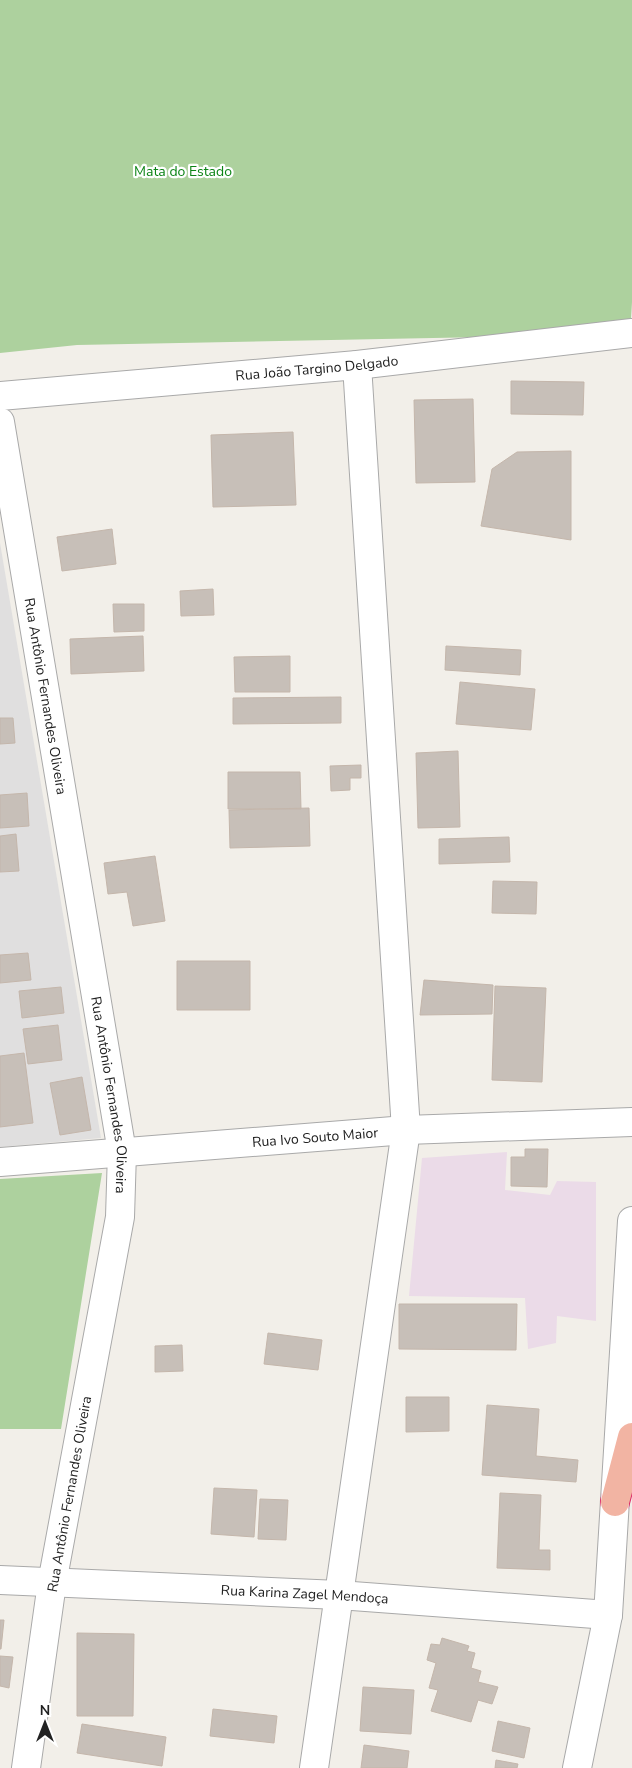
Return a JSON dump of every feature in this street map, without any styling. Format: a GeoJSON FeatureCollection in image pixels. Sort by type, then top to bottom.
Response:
{"type":"FeatureCollection","features":[{"type":"Feature","properties":{"kind":"highway"},"geometry":{"type":"LineString","coordinates":[[615,1502],[632,1437]]}},
{"type":"Feature","properties":{"kind":"street","name":"Rua João Targino Delgado"},"geometry":{"type":"LineString","coordinates":[[0,396],[357,364],[632,334]]}},
{"type":"Feature","properties":{"kind":"street"},"geometry":{"type":"LineString","coordinates":[[314,1768],[406,1130],[357,364]]}},
{"type":"Feature","properties":{"kind":"street","name":"Rua Antônio Fernandes Oliveira"},"geometry":{"type":"LineString","coordinates":[[0,422],[122,1152],[120,1217],[52,1583],[26,1768]]}},
{"type":"Feature","properties":{"kind":"street","name":"Rua Ivo Souto Maior"},"geometry":{"type":"LineString","coordinates":[[0,1162],[406,1130],[632,1122]]}},
{"type":"Feature","properties":{"kind":"street"},"geometry":{"type":"LineString","coordinates":[[577,1768],[608,1616],[632,1221]]}},
{"type":"Feature","properties":{"kind":"street","name":"Rua Karina Zagel Mendoça"},"geometry":{"type":"LineString","coordinates":[[0,1580],[339,1595],[608,1616]]}},
{"type":"Feature","properties":{"kind":"shaded area"},"geometry":{"type":"Polygon","coordinates":[[[0,543],[101,1138],[0,1147],[0,543]]]}},
{"type":"Feature","properties":{"kind":"shaded area"},"geometry":{"type":"Polygon","coordinates":[[[507,1152],[505,1190],[550,1195],[557,1181],[596,1182],[596,1321],[557,1316],[556,1343],[528,1349],[525,1298],[409,1296],[422,1158],[507,1152]]]}},
{"type":"Feature","properties":{"kind":"green space","name":"Mata do Estado"},"geometry":{"type":"Polygon","coordinates":[[[0,0],[632,0],[632,302],[630,334],[77,345],[0,353],[0,0]]]}},
{"type":"Feature","properties":{"kind":"green space"},"geometry":{"type":"Polygon","coordinates":[[[102,1173],[61,1429],[0,1429],[0,1179],[102,1173]]]}},
{"type":"Feature","properties":{"kind":"building"},"geometry":{"type":"Polygon","coordinates":[[[511,381],[584,382],[583,415],[511,414],[511,381]]]}},
{"type":"Feature","properties":{"kind":"building"},"geometry":{"type":"Polygon","coordinates":[[[473,399],[475,482],[416,483],[414,400],[473,399]]]}},
{"type":"Feature","properties":{"kind":"building"},"geometry":{"type":"Polygon","coordinates":[[[293,432],[296,505],[213,507],[211,435],[293,432]]]}},
{"type":"Feature","properties":{"kind":"building"},"geometry":{"type":"Polygon","coordinates":[[[571,451],[571,540],[481,526],[492,469],[517,452],[571,451]]]}},
{"type":"Feature","properties":{"kind":"building"},"geometry":{"type":"Polygon","coordinates":[[[112,529],[116,564],[62,571],[57,537],[112,529]]]}},
{"type":"Feature","properties":{"kind":"building"},"geometry":{"type":"Polygon","coordinates":[[[213,589],[214,615],[181,616],[180,591],[213,589]]]}},
{"type":"Feature","properties":{"kind":"building"},"geometry":{"type":"Polygon","coordinates":[[[113,604],[144,604],[144,631],[114,632],[113,604]]]}},
{"type":"Feature","properties":{"kind":"building"},"geometry":{"type":"Polygon","coordinates":[[[143,636],[144,671],[71,674],[70,639],[143,636]]]}},
{"type":"Feature","properties":{"kind":"building"},"geometry":{"type":"Polygon","coordinates":[[[446,646],[521,650],[520,675],[445,670],[446,646]]]}},
{"type":"Feature","properties":{"kind":"building"},"geometry":{"type":"Polygon","coordinates":[[[290,656],[290,692],[235,692],[234,657],[290,656]]]}},
{"type":"Feature","properties":{"kind":"building"},"geometry":{"type":"Polygon","coordinates":[[[460,682],[535,689],[531,730],[456,724],[460,682]]]}},
{"type":"Feature","properties":{"kind":"building"},"geometry":{"type":"Polygon","coordinates":[[[341,697],[341,723],[233,724],[233,698],[341,697]]]}},
{"type":"Feature","properties":{"kind":"building"},"geometry":{"type":"Polygon","coordinates":[[[0,718],[13,718],[15,743],[0,744],[0,718]]]}},
{"type":"Feature","properties":{"kind":"building"},"geometry":{"type":"Polygon","coordinates":[[[458,751],[460,827],[418,828],[416,753],[458,751]]]}},
{"type":"Feature","properties":{"kind":"building"},"geometry":{"type":"Polygon","coordinates":[[[361,765],[361,778],[350,778],[350,790],[331,791],[330,766],[361,765]]]}},
{"type":"Feature","properties":{"kind":"building"},"geometry":{"type":"Polygon","coordinates":[[[228,772],[300,772],[301,809],[228,809],[228,772]]]}},
{"type":"Feature","properties":{"kind":"building"},"geometry":{"type":"Polygon","coordinates":[[[27,793],[29,826],[0,828],[0,795],[27,793]]]}},
{"type":"Feature","properties":{"kind":"building"},"geometry":{"type":"Polygon","coordinates":[[[309,808],[310,846],[230,848],[229,810],[309,808]]]}},
{"type":"Feature","properties":{"kind":"building"},"geometry":{"type":"Polygon","coordinates":[[[16,834],[19,871],[0,872],[0,836],[16,834]]]}},
{"type":"Feature","properties":{"kind":"building"},"geometry":{"type":"Polygon","coordinates":[[[509,837],[510,862],[439,864],[439,839],[509,837]]]}},
{"type":"Feature","properties":{"kind":"building"},"geometry":{"type":"Polygon","coordinates":[[[155,856],[165,921],[133,926],[127,892],[108,894],[104,863],[155,856]]]}},
{"type":"Feature","properties":{"kind":"building"},"geometry":{"type":"Polygon","coordinates":[[[493,881],[537,882],[536,914],[492,913],[493,881]]]}},
{"type":"Feature","properties":{"kind":"building"},"geometry":{"type":"Polygon","coordinates":[[[28,953],[31,980],[0,983],[0,955],[28,953]]]}},
{"type":"Feature","properties":{"kind":"building"},"geometry":{"type":"Polygon","coordinates":[[[177,961],[250,961],[250,1010],[177,1010],[177,961]]]}},
{"type":"Feature","properties":{"kind":"building"},"geometry":{"type":"Polygon","coordinates":[[[424,980],[493,985],[492,1014],[420,1015],[424,980]]]}},
{"type":"Feature","properties":{"kind":"building"},"geometry":{"type":"Polygon","coordinates":[[[495,986],[546,988],[542,1082],[492,1080],[495,986]]]}},
{"type":"Feature","properties":{"kind":"building"},"geometry":{"type":"Polygon","coordinates":[[[61,987],[64,1013],[22,1018],[19,991],[61,987]]]}},
{"type":"Feature","properties":{"kind":"building"},"geometry":{"type":"Polygon","coordinates":[[[58,1025],[62,1060],[28,1064],[23,1029],[58,1025]]]}},
{"type":"Feature","properties":{"kind":"building"},"geometry":{"type":"Polygon","coordinates":[[[24,1053],[33,1123],[0,1127],[0,1056],[24,1053]]]}},
{"type":"Feature","properties":{"kind":"building"},"geometry":{"type":"Polygon","coordinates":[[[82,1077],[91,1130],[60,1135],[50,1083],[82,1077]]]}},
{"type":"Feature","properties":{"kind":"building"},"geometry":{"type":"Polygon","coordinates":[[[525,1149],[548,1149],[547,1187],[511,1186],[511,1157],[525,1157],[525,1149]]]}},
{"type":"Feature","properties":{"kind":"building"},"geometry":{"type":"Polygon","coordinates":[[[399,1304],[517,1304],[516,1350],[399,1349],[399,1304]]]}},
{"type":"Feature","properties":{"kind":"building"},"geometry":{"type":"Polygon","coordinates":[[[268,1333],[322,1340],[318,1370],[264,1364],[268,1333]]]}},
{"type":"Feature","properties":{"kind":"building"},"geometry":{"type":"Polygon","coordinates":[[[182,1345],[183,1371],[155,1372],[155,1346],[182,1345]]]}},
{"type":"Feature","properties":{"kind":"building"},"geometry":{"type":"Polygon","coordinates":[[[406,1397],[449,1397],[449,1431],[406,1432],[406,1397]]]}},
{"type":"Feature","properties":{"kind":"building"},"geometry":{"type":"Polygon","coordinates":[[[487,1405],[539,1409],[536,1456],[578,1460],[576,1482],[482,1475],[487,1405]]]}},
{"type":"Feature","properties":{"kind":"building"},"geometry":{"type":"Polygon","coordinates":[[[214,1488],[257,1490],[254,1537],[211,1534],[214,1488]]]}},
{"type":"Feature","properties":{"kind":"building"},"geometry":{"type":"Polygon","coordinates":[[[500,1493],[541,1495],[539,1550],[550,1550],[550,1570],[497,1568],[500,1493]]]}},
{"type":"Feature","properties":{"kind":"building"},"geometry":{"type":"Polygon","coordinates":[[[260,1499],[288,1500],[286,1540],[258,1539],[260,1499]]]}},
{"type":"Feature","properties":{"kind":"building"},"geometry":{"type":"Polygon","coordinates":[[[0,1620],[4,1620],[1,1649],[0,1649],[0,1620]]]}},
{"type":"Feature","properties":{"kind":"building"},"geometry":{"type":"Polygon","coordinates":[[[77,1633],[134,1634],[133,1716],[77,1716],[77,1633]]]}},
{"type":"Feature","properties":{"kind":"building"},"geometry":{"type":"Polygon","coordinates":[[[442,1638],[469,1646],[467,1651],[475,1653],[471,1668],[481,1671],[478,1682],[498,1687],[492,1704],[478,1700],[471,1722],[431,1711],[438,1690],[429,1688],[436,1663],[427,1660],[431,1644],[440,1645],[442,1638]]]}},
{"type":"Feature","properties":{"kind":"building"},"geometry":{"type":"Polygon","coordinates":[[[0,1656],[13,1657],[9,1688],[0,1686],[0,1656]]]}},
{"type":"Feature","properties":{"kind":"building"},"geometry":{"type":"Polygon","coordinates":[[[363,1687],[414,1690],[411,1734],[360,1731],[363,1687]]]}},
{"type":"Feature","properties":{"kind":"building"},"geometry":{"type":"Polygon","coordinates":[[[213,1709],[277,1716],[274,1743],[210,1736],[213,1709]]]}},
{"type":"Feature","properties":{"kind":"building"},"geometry":{"type":"Polygon","coordinates":[[[498,1721],[530,1728],[524,1758],[492,1751],[498,1721]]]}},
{"type":"Feature","properties":{"kind":"building"},"geometry":{"type":"Polygon","coordinates":[[[82,1724],[166,1737],[162,1766],[77,1753],[82,1724]]]}},
{"type":"Feature","properties":{"kind":"building"},"geometry":{"type":"Polygon","coordinates":[[[364,1745],[409,1751],[407,1768],[361,1768],[364,1745]]]}},
{"type":"Feature","properties":{"kind":"building"},"geometry":{"type":"Polygon","coordinates":[[[496,1760],[518,1764],[517,1768],[495,1768],[496,1760]]]}}]}
